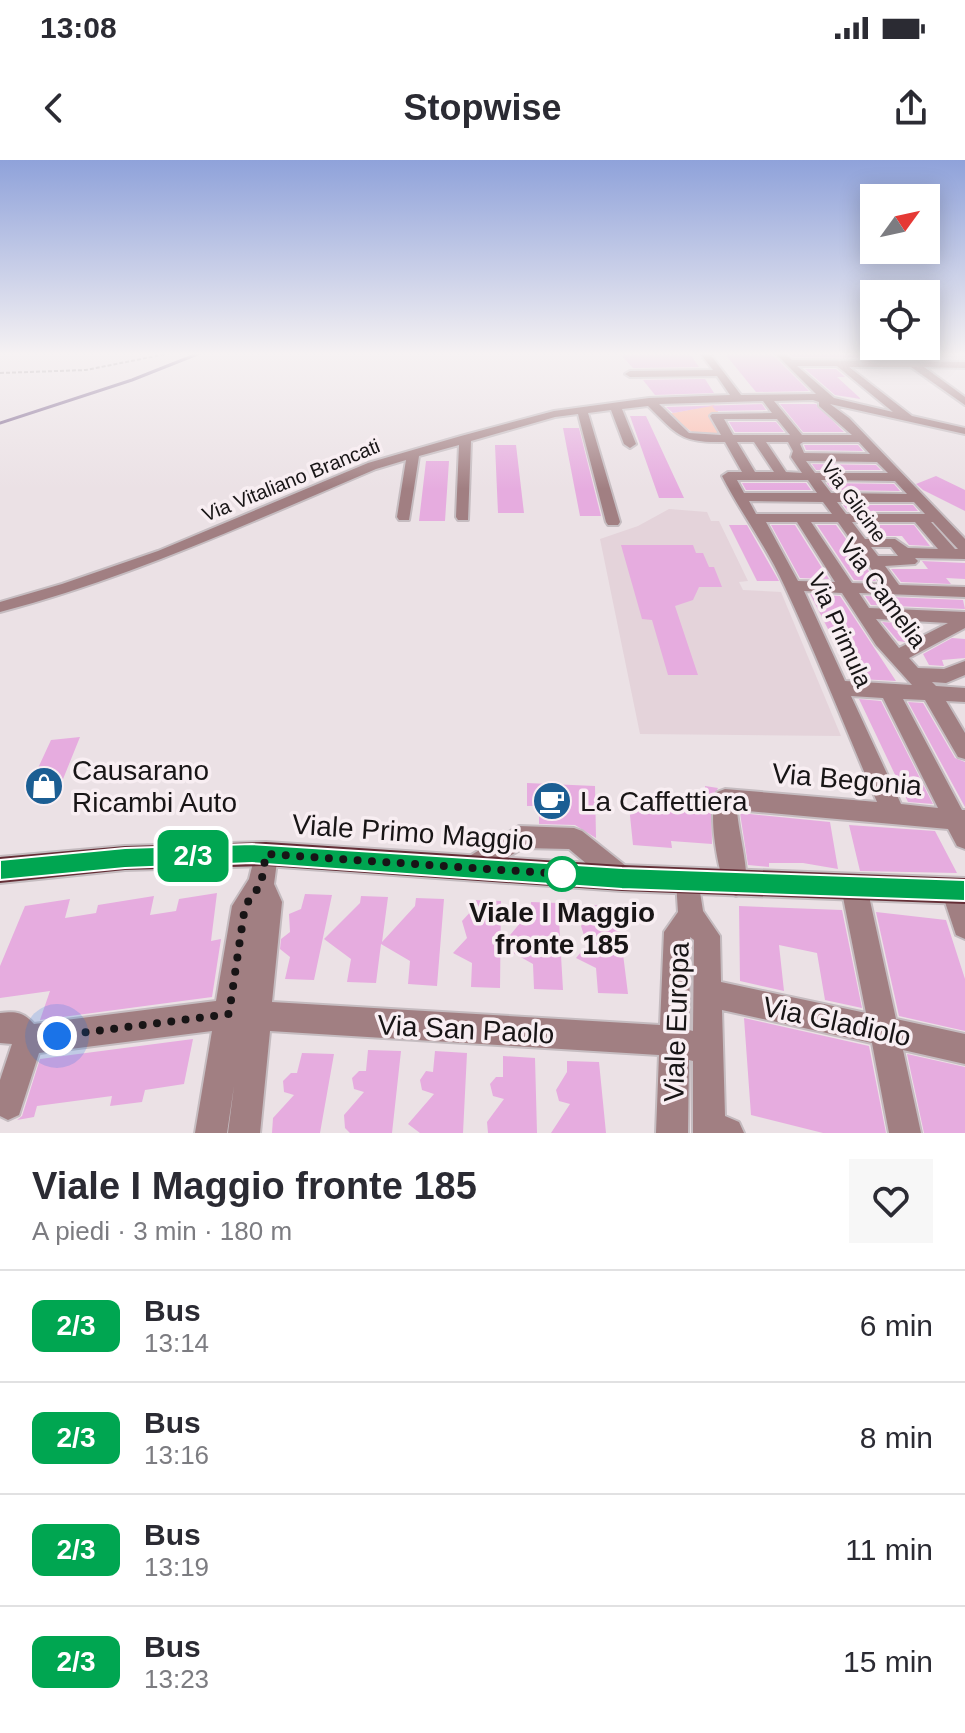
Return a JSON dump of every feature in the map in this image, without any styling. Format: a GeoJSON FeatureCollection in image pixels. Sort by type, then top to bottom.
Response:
{"type":"FeatureCollection","features":[{"type":"Feature","properties":{"kind":"main road","name":"Viale Primo Maggio"},"geometry":{"type":"LineString","coordinates":[[0,870],[125,858],[266,854],[622,878],[960,891]]}},
{"type":"Feature","properties":{"kind":"street","name":"Via Vitaliano Brancati"},"geometry":{"type":"LineString","coordinates":[[0,607],[106,576],[343,477],[540,417],[649,401],[729,398]]}},
{"type":"Feature","properties":{"kind":"street","name":"Via Glicine"},"geometry":{"type":"LineString","coordinates":[[766,398],[799,439],[793,443],[799,451],[797,457],[810,477],[894,589]]}},
{"type":"Feature","properties":{"kind":"street","name":"Via Vitaliano Brancati"},"geometry":{"type":"LineString","coordinates":[[771,398],[830,403]]}},
{"type":"Feature","properties":{"kind":"street"},"geometry":{"type":"LineString","coordinates":[[825,398],[940,521],[960,552]]}},
{"type":"Feature","properties":{"kind":"street"},"geometry":{"type":"LineString","coordinates":[[869,398],[875,404],[906,416],[965,431]]}},
{"type":"Feature","properties":{"kind":"street"},"geometry":{"type":"LineString","coordinates":[[886,398],[906,416]]}},
{"type":"Feature","properties":{"kind":"street"},"geometry":{"type":"LineString","coordinates":[[649,401],[685,435],[699,439],[861,438]]}},
{"type":"Feature","properties":{"kind":"street"},"geometry":{"type":"LineString","coordinates":[[830,403],[906,416]]}},
{"type":"Feature","properties":{"kind":"street"},"geometry":{"type":"LineString","coordinates":[[830,403],[887,415]]}},
{"type":"Feature","properties":{"kind":"street"},"geometry":{"type":"LineString","coordinates":[[615,406],[630,444]]}},
{"type":"Feature","properties":{"kind":"street"},"geometry":{"type":"LineString","coordinates":[[582,410],[613,522]]}},
{"type":"Feature","properties":{"kind":"street"},"geometry":{"type":"LineString","coordinates":[[780,416],[716,416],[751,477],[898,477]]}},
{"type":"Feature","properties":{"kind":"street"},"geometry":{"type":"LineString","coordinates":[[463,517],[465,439]]}},
{"type":"Feature","properties":{"kind":"street"},"geometry":{"type":"LineString","coordinates":[[758,439],[783,477]]}},
{"type":"Feature","properties":{"kind":"street"},"geometry":{"type":"LineString","coordinates":[[404,517],[413,454]]}},
{"type":"Feature","properties":{"kind":"street"},"geometry":{"type":"LineString","coordinates":[[797,457],[879,458]]}},
{"type":"Feature","properties":{"kind":"street","name":"Via Primula"},"geometry":{"type":"LineString","coordinates":[[751,477],[728,476],[751,518],[759,523],[793,586],[893,813]]}},
{"type":"Feature","properties":{"kind":"street"},"geometry":{"type":"LineString","coordinates":[[740,497],[917,498]]}},
{"type":"Feature","properties":{"kind":"street"},"geometry":{"type":"LineString","coordinates":[[805,497],[819,518]]}},
{"type":"Feature","properties":{"kind":"street"},"geometry":{"type":"LineString","coordinates":[[751,518],[919,518],[965,526]]}},
{"type":"Feature","properties":{"kind":"street","name":"Via Camelia"},"geometry":{"type":"LineString","coordinates":[[801,518],[864,613],[897,657],[931,693],[965,751]]}},
{"type":"Feature","properties":{"kind":"street"},"geometry":{"type":"LineString","coordinates":[[919,518],[960,552]]}},
{"type":"Feature","properties":{"kind":"street"},"geometry":{"type":"LineString","coordinates":[[860,543],[895,543],[910,561],[872,561]]}},
{"type":"Feature","properties":{"kind":"street"},"geometry":{"type":"LineString","coordinates":[[906,553],[960,552]]}},
{"type":"Feature","properties":{"kind":"street"},"geometry":{"type":"LineString","coordinates":[[793,586],[965,592]]}},
{"type":"Feature","properties":{"kind":"street"},"geometry":{"type":"LineString","coordinates":[[864,613],[965,619]]}},
{"type":"Feature","properties":{"kind":"street"},"geometry":{"type":"LineString","coordinates":[[897,657],[965,619]]}},
{"type":"Feature","properties":{"kind":"street"},"geometry":{"type":"LineString","coordinates":[[913,674],[946,676],[965,668]]}},
{"type":"Feature","properties":{"kind":"street"},"geometry":{"type":"LineString","coordinates":[[946,676],[962,695]]}},
{"type":"Feature","properties":{"kind":"street"},"geometry":{"type":"LineString","coordinates":[[837,688],[962,695]]}},
{"type":"Feature","properties":{"kind":"street"},"geometry":{"type":"LineString","coordinates":[[889,691],[962,825]]}},
{"type":"Feature","properties":{"kind":"street","name":"Via Begonia"},"geometry":{"type":"LineString","coordinates":[[736,884],[726,833],[725,799],[893,813],[962,825]]}},
{"type":"Feature","properties":{"kind":"street"},"geometry":{"type":"LineString","coordinates":[[211,1133],[269,902],[261,884],[266,854]]}},
{"type":"Feature","properties":{"kind":"street"},"geometry":{"type":"LineString","coordinates":[[688,881],[691,916],[707,936],[709,1050],[715,1131]]}},
{"type":"Feature","properties":{"kind":"street"},"geometry":{"type":"LineString","coordinates":[[854,887],[905,1133]]}},
{"type":"Feature","properties":{"kind":"street"},"geometry":{"type":"LineString","coordinates":[[960,891],[965,926]]}},
{"type":"Feature","properties":{"kind":"street","name":"Viale Europa"},"geometry":{"type":"LineString","coordinates":[[672,1133],[677,932],[691,916]]}},
{"type":"Feature","properties":{"kind":"street","name":"Via Gladiolo"},"geometry":{"type":"LineString","coordinates":[[708,993],[965,1049]]}},
{"type":"Feature","properties":{"kind":"street"},"geometry":{"type":"LineString","coordinates":[[243,1015],[244,1133]]}},
{"type":"Feature","properties":{"kind":"street","name":"Via San Paolo"},"geometry":{"type":"LineString","coordinates":[[14,1034],[243,1015],[674,1041],[709,1050]]}},
{"type":"Feature","properties":{"kind":"street"},"geometry":{"type":"LineString","coordinates":[[8,1104],[14,1034]]}},
{"type":"Feature","properties":{"kind":"shaded area"},"geometry":{"type":"Polygon","coordinates":[[[714,405],[720,415],[709,416],[721,435],[696,435],[668,414],[714,405]]]}},
{"type":"Feature","properties":{"kind":"shaded area"},"geometry":{"type":"Polygon","coordinates":[[[669,509],[707,512],[711,521],[719,521],[748,581],[739,582],[743,590],[781,592],[841,736],[640,734],[600,539],[638,526],[669,509]]]}},
{"type":"Feature","properties":{"kind":"building"},"geometry":{"type":"Polygon","coordinates":[[[762,404],[766,410],[716,411],[712,406],[673,413],[666,407],[762,404]]]}},
{"type":"Feature","properties":{"kind":"building"},"geometry":{"type":"Polygon","coordinates":[[[780,404],[816,404],[844,432],[803,432],[780,404]]]}},
{"type":"Feature","properties":{"kind":"building"},"geometry":{"type":"Polygon","coordinates":[[[630,416],[646,416],[684,498],[659,498],[630,416]]]}},
{"type":"Feature","properties":{"kind":"building"},"geometry":{"type":"Polygon","coordinates":[[[729,422],[776,422],[784,432],[735,432],[729,422]]]}},
{"type":"Feature","properties":{"kind":"building"},"geometry":{"type":"Polygon","coordinates":[[[563,428],[579,428],[601,516],[580,516],[563,428]]]}},
{"type":"Feature","properties":{"kind":"building"},"geometry":{"type":"Polygon","coordinates":[[[495,445],[516,445],[524,513],[498,513],[495,445]]]}},
{"type":"Feature","properties":{"kind":"building"},"geometry":{"type":"Polygon","coordinates":[[[804,445],[858,445],[863,451],[806,450],[804,445]]]}},
{"type":"Feature","properties":{"kind":"building"},"geometry":{"type":"Polygon","coordinates":[[[426,461],[449,461],[445,521],[419,521],[426,461]]]}},
{"type":"Feature","properties":{"kind":"building"},"geometry":{"type":"Polygon","coordinates":[[[812,464],[876,465],[881,470],[816,470],[812,464]]]}},
{"type":"Feature","properties":{"kind":"building"},"geometry":{"type":"Polygon","coordinates":[[[936,476],[965,490],[965,511],[916,484],[936,476]]]}},
{"type":"Feature","properties":{"kind":"building"},"geometry":{"type":"Polygon","coordinates":[[[742,483],[806,483],[811,490],[746,490],[742,483]]]}},
{"type":"Feature","properties":{"kind":"building"},"geometry":{"type":"Polygon","coordinates":[[[827,483],[894,484],[900,491],[832,490],[827,483]]]}},
{"type":"Feature","properties":{"kind":"building"},"geometry":{"type":"Polygon","coordinates":[[[843,505],[913,505],[918,511],[848,511],[843,505]]]}},
{"type":"Feature","properties":{"kind":"building"},"geometry":{"type":"Polygon","coordinates":[[[729,525],[747,525],[779,581],[757,581],[729,525]]]}},
{"type":"Feature","properties":{"kind":"building"},"geometry":{"type":"Polygon","coordinates":[[[771,525],[795,525],[829,579],[800,578],[771,525]]]}},
{"type":"Feature","properties":{"kind":"building"},"geometry":{"type":"Polygon","coordinates":[[[817,525],[836,525],[876,581],[854,580],[817,525]]]}},
{"type":"Feature","properties":{"kind":"building"},"geometry":{"type":"Polygon","coordinates":[[[872,525],[914,525],[930,546],[909,545],[902,536],[881,536],[872,525]]]}},
{"type":"Feature","properties":{"kind":"building"},"geometry":{"type":"Polygon","coordinates":[[[621,545],[693,545],[696,553],[703,553],[709,567],[714,567],[722,587],[699,587],[693,600],[675,606],[698,675],[668,675],[652,620],[642,619],[621,545]]]}},
{"type":"Feature","properties":{"kind":"building"},"geometry":{"type":"Polygon","coordinates":[[[922,561],[965,563],[965,579],[946,578],[951,584],[901,582],[891,569],[928,569],[922,561]]]}},
{"type":"Feature","properties":{"kind":"building"},"geometry":{"type":"Polygon","coordinates":[[[810,594],[840,596],[896,681],[860,679],[834,629],[828,629],[810,594]]]}},
{"type":"Feature","properties":{"kind":"building"},"geometry":{"type":"Polygon","coordinates":[[[865,596],[963,600],[965,609],[871,605],[865,596]]]}},
{"type":"Feature","properties":{"kind":"building"},"geometry":{"type":"Polygon","coordinates":[[[882,622],[915,624],[921,633],[905,642],[898,641],[882,622]]]}},
{"type":"Feature","properties":{"kind":"building"},"geometry":{"type":"Polygon","coordinates":[[[952,638],[965,639],[965,658],[942,660],[944,666],[929,665],[923,654],[952,638]]]}},
{"type":"Feature","properties":{"kind":"building"},"geometry":{"type":"Polygon","coordinates":[[[859,699],[881,701],[933,804],[908,802],[859,699]]]}},
{"type":"Feature","properties":{"kind":"building"},"geometry":{"type":"Polygon","coordinates":[[[908,702],[923,703],[955,758],[965,762],[965,807],[908,702]]]}},
{"type":"Feature","properties":{"kind":"building"},"geometry":{"type":"Polygon","coordinates":[[[80,737],[59,789],[27,792],[51,740],[80,737]]]}},
{"type":"Feature","properties":{"kind":"building"},"geometry":{"type":"Polygon","coordinates":[[[527,783],[595,786],[596,838],[575,825],[539,824],[539,806],[527,806],[527,783]]]}},
{"type":"Feature","properties":{"kind":"building"},"geometry":{"type":"Polygon","coordinates":[[[705,786],[718,788],[711,801],[712,844],[671,841],[672,848],[633,845],[629,806],[705,811],[705,786]]]}},
{"type":"Feature","properties":{"kind":"building"},"geometry":{"type":"Polygon","coordinates":[[[740,813],[830,822],[838,869],[803,863],[769,863],[769,867],[748,865],[740,813]]]}},
{"type":"Feature","properties":{"kind":"building"},"geometry":{"type":"Polygon","coordinates":[[[849,825],[935,831],[957,873],[860,871],[849,825]]]}},
{"type":"Feature","properties":{"kind":"building"},"geometry":{"type":"Polygon","coordinates":[[[217,893],[211,941],[221,939],[212,997],[40,1020],[50,991],[0,998],[0,966],[25,906],[70,899],[65,918],[96,913],[98,905],[154,896],[150,915],[176,911],[179,899],[217,893]]]}},
{"type":"Feature","properties":{"kind":"building"},"geometry":{"type":"Polygon","coordinates":[[[305,894],[332,895],[314,980],[285,979],[290,957],[280,949],[281,939],[290,932],[289,914],[301,909],[305,894]]]}},
{"type":"Feature","properties":{"kind":"building"},"geometry":{"type":"Polygon","coordinates":[[[361,896],[388,897],[382,942],[415,906],[416,898],[444,899],[437,986],[408,984],[410,961],[381,944],[376,983],[347,982],[351,959],[324,939],[360,903],[361,896]]]}},
{"type":"Feature","properties":{"kind":"building"},"geometry":{"type":"Polygon","coordinates":[[[473,900],[501,901],[500,988],[471,987],[472,963],[453,953],[467,938],[462,921],[473,909],[473,900]]]}},
{"type":"Feature","properties":{"kind":"building"},"geometry":{"type":"Polygon","coordinates":[[[531,902],[558,903],[563,990],[534,989],[533,964],[501,946],[531,910],[531,902]]]}},
{"type":"Feature","properties":{"kind":"building"},"geometry":{"type":"Polygon","coordinates":[[[589,905],[617,906],[628,994],[598,993],[596,968],[576,958],[587,945],[581,926],[590,913],[589,905]]]}},
{"type":"Feature","properties":{"kind":"building"},"geometry":{"type":"Polygon","coordinates":[[[739,906],[842,910],[862,1008],[825,1000],[817,953],[779,945],[784,991],[740,981],[739,906]]]}},
{"type":"Feature","properties":{"kind":"building"},"geometry":{"type":"Polygon","coordinates":[[[876,912],[946,920],[965,979],[965,1031],[899,1016],[876,912]]]}},
{"type":"Feature","properties":{"kind":"building"},"geometry":{"type":"Polygon","coordinates":[[[744,1018],[869,1046],[886,1133],[823,1133],[751,1115],[744,1018]]]}},
{"type":"Feature","properties":{"kind":"building"},"geometry":{"type":"Polygon","coordinates":[[[193,1039],[184,1084],[145,1090],[142,1102],[110,1106],[112,1096],[37,1106],[34,1117],[17,1120],[22,1116],[40,1059],[193,1039]]]}},
{"type":"Feature","properties":{"kind":"building"},"geometry":{"type":"Polygon","coordinates":[[[368,1050],[401,1051],[392,1133],[350,1133],[345,1128],[344,1115],[364,1092],[354,1089],[352,1078],[359,1071],[366,1071],[368,1050]]]}},
{"type":"Feature","properties":{"kind":"building"},"geometry":{"type":"Polygon","coordinates":[[[435,1051],[467,1053],[463,1133],[420,1133],[408,1124],[434,1094],[422,1090],[420,1080],[426,1071],[433,1072],[435,1051]]]}},
{"type":"Feature","properties":{"kind":"building"},"geometry":{"type":"Polygon","coordinates":[[[302,1053],[334,1054],[320,1133],[272,1133],[273,1118],[294,1095],[284,1092],[283,1081],[291,1073],[297,1073],[302,1053]]]}},
{"type":"Feature","properties":{"kind":"building"},"geometry":{"type":"Polygon","coordinates":[[[907,1054],[965,1067],[965,1133],[924,1133],[907,1054]]]}},
{"type":"Feature","properties":{"kind":"building"},"geometry":{"type":"Polygon","coordinates":[[[503,1056],[535,1058],[537,1133],[488,1133],[487,1122],[504,1099],[493,1096],[490,1084],[496,1077],[503,1077],[503,1056]]]}},
{"type":"Feature","properties":{"kind":"building"},"geometry":{"type":"Polygon","coordinates":[[[567,1061],[599,1062],[606,1133],[551,1133],[570,1104],[559,1101],[556,1090],[567,1072],[567,1061]]]}},
{"type":"Feature","properties":{"kind":"waterway"},"geometry":{"type":"LineString","coordinates":[[0,423],[75,398]]}},
{"type":"Feature","properties":{"kind":"bus line","name":"2/3"},"geometry":{"type":"LineString","coordinates":[[0,870],[125,858],[252,854],[736,884],[965,891]]}},
{"type":"Feature","properties":{"kind":"place","name":"Causarano Ricambi Auto"},"geometry":{"type":"Point","coordinates":[44,786]}},
{"type":"Feature","properties":{"kind":"place","name":"La Caffettiera"},"geometry":{"type":"Point","coordinates":[552,801]}},
{"type":"Feature","properties":{"kind":"place","name":"Viale I Maggio fronte 185"},"geometry":{"type":"Point","coordinates":[562,874]}},
{"type":"Feature","properties":{"kind":"route"},"geometry":{"type":"LineString","coordinates":[[57,1036],[229,1014],[245,906],[261,884],[266,854],[562,874]]}}]}
